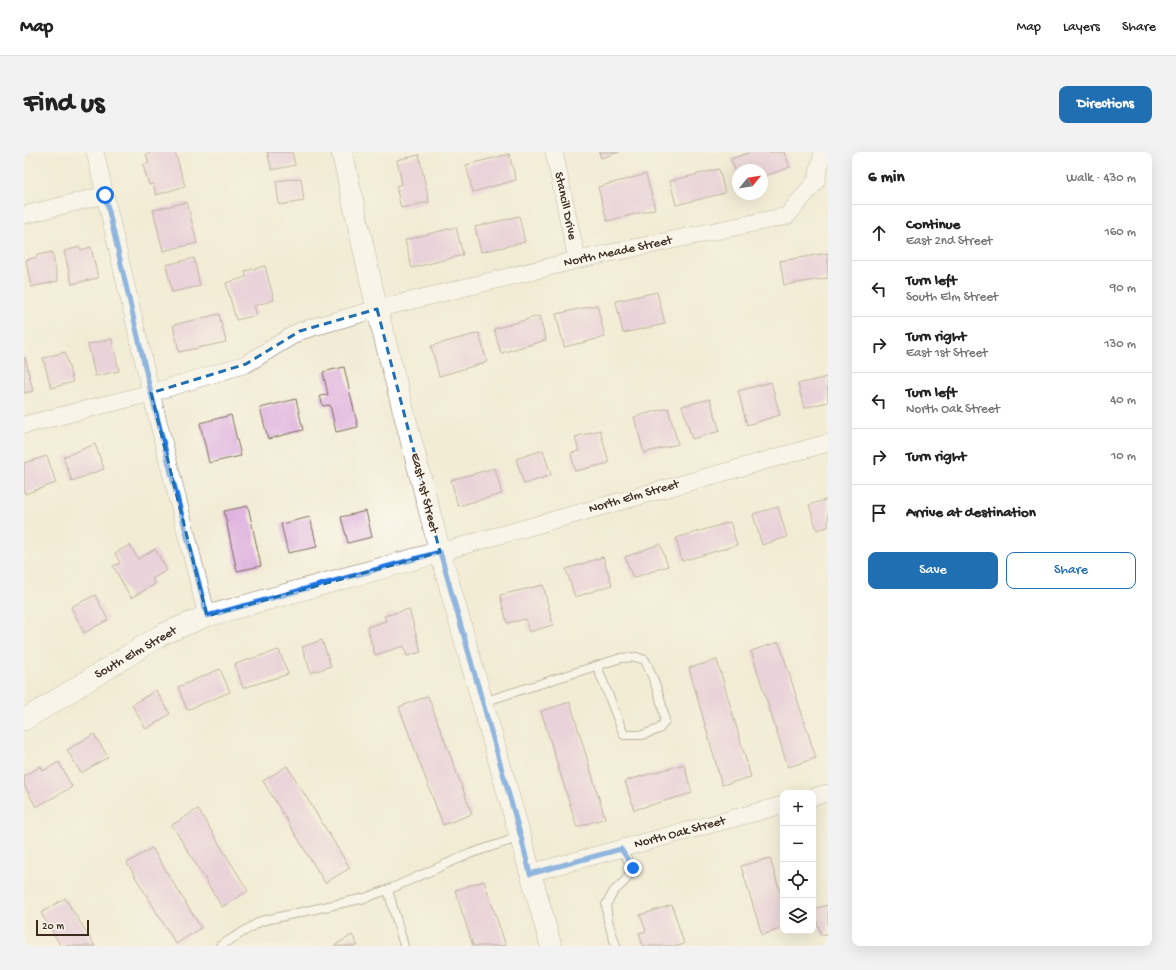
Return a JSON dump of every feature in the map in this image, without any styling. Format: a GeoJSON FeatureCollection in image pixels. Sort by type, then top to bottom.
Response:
{"type":"FeatureCollection","features":[{"type":"Feature","properties":{"kind":"street"},"geometry":{"type":"LineString","coordinates":[[95,152],[151,393],[207,616]]}},
{"type":"Feature","properties":{"kind":"street","name":"East 1st Street"},"geometry":{"type":"LineString","coordinates":[[342,152],[377,309],[440,552],[551,946]]}},
{"type":"Feature","properties":{"kind":"street","name":"Stancill Drive"},"geometry":{"type":"LineString","coordinates":[[554,152],[577,260]]}},
{"type":"Feature","properties":{"kind":"street","name":"North Meade Street"},"geometry":{"type":"LineString","coordinates":[[24,425],[151,393],[246,364],[300,331],[377,309],[577,260],[787,216],[816,181],[823,152]]}},
{"type":"Feature","properties":{"kind":"street"},"geometry":{"type":"LineString","coordinates":[[24,214],[105,195]]}},
{"type":"Feature","properties":{"kind":"street","name":"North Elm Street"},"geometry":{"type":"LineString","coordinates":[[440,552],[828,443]]}},
{"type":"Feature","properties":{"kind":"street","name":"South Elm Street"},"geometry":{"type":"LineString","coordinates":[[26,715],[163,634],[207,616],[440,552]]}},
{"type":"Feature","properties":{"kind":"street"},"geometry":{"type":"LineString","coordinates":[[816,796],[828,793]]}},
{"type":"Feature","properties":{"kind":"street","name":"North Oak Street"},"geometry":{"type":"LineString","coordinates":[[530,874],[780,806]]}},
{"type":"Feature","properties":{"kind":"lane"},"geometry":{"type":"LineString","coordinates":[[483,703],[621,658],[636,656],[645,660],[663,708],[665,721],[659,729],[642,735],[624,736],[597,666]]}},
{"type":"Feature","properties":{"kind":"lane"},"geometry":{"type":"LineString","coordinates":[[220,946],[261,921],[366,898],[388,890],[469,854],[521,837]]}},
{"type":"Feature","properties":{"kind":"lane"},"geometry":{"type":"LineString","coordinates":[[616,946],[608,921],[606,906],[614,891],[625,882],[633,868],[621,849]]}},
{"type":"Feature","properties":{"kind":"lane"},"geometry":{"type":"LineString","coordinates":[[388,890],[404,946]]}},
{"type":"Feature","properties":{"kind":"highlighted area"},"geometry":{"type":"Polygon","coordinates":[[[377,309],[440,552],[207,616],[151,393],[246,364],[300,331],[377,309]]]}},
{"type":"Feature","properties":{"kind":"building"},"geometry":{"type":"Polygon","coordinates":[[[153,152],[175,152],[185,186],[156,195],[153,184],[149,185],[143,165],[149,163],[146,154],[153,152]]]}},
{"type":"Feature","properties":{"kind":"building"},"geometry":{"type":"Polygon","coordinates":[[[267,152],[292,152],[295,165],[272,170],[267,152]]]}},
{"type":"Feature","properties":{"kind":"building"},"geometry":{"type":"Polygon","coordinates":[[[599,152],[619,152],[601,158],[599,152]]]}},
{"type":"Feature","properties":{"kind":"building"},"geometry":{"type":"Polygon","coordinates":[[[751,152],[784,152],[790,167],[768,175],[768,164],[733,164],[731,159],[751,152]]]}},
{"type":"Feature","properties":{"kind":"building"},"geometry":{"type":"Polygon","coordinates":[[[509,154],[516,180],[473,192],[466,165],[509,154]]]}},
{"type":"Feature","properties":{"kind":"building"},"geometry":{"type":"Polygon","coordinates":[[[419,155],[429,202],[401,208],[396,186],[402,184],[397,160],[419,155]]]}},
{"type":"Feature","properties":{"kind":"building"},"geometry":{"type":"Polygon","coordinates":[[[719,169],[725,193],[676,205],[670,181],[719,169]]]}},
{"type":"Feature","properties":{"kind":"building"},"geometry":{"type":"Polygon","coordinates":[[[646,174],[655,209],[607,221],[598,187],[646,174]]]}},
{"type":"Feature","properties":{"kind":"building"},"geometry":{"type":"Polygon","coordinates":[[[301,178],[304,201],[279,205],[276,181],[301,178]]]}},
{"type":"Feature","properties":{"kind":"building"},"geometry":{"type":"Polygon","coordinates":[[[187,202],[197,243],[163,251],[153,210],[187,202]]]}},
{"type":"Feature","properties":{"kind":"building"},"geometry":{"type":"Polygon","coordinates":[[[519,216],[525,242],[481,252],[475,227],[519,216]]]}},
{"type":"Feature","properties":{"kind":"building"},"geometry":{"type":"Polygon","coordinates":[[[456,227],[463,255],[412,268],[405,240],[456,227]]]}},
{"type":"Feature","properties":{"kind":"building"},"geometry":{"type":"Polygon","coordinates":[[[80,247],[81,250],[91,247],[98,278],[72,284],[64,251],[80,247]]]}},
{"type":"Feature","properties":{"kind":"building"},"geometry":{"type":"Polygon","coordinates":[[[52,252],[58,281],[31,287],[26,260],[37,257],[37,255],[52,252]]]}},
{"type":"Feature","properties":{"kind":"building"},"geometry":{"type":"Polygon","coordinates":[[[828,253],[828,278],[784,285],[780,261],[828,253]]]}},
{"type":"Feature","properties":{"kind":"building"},"geometry":{"type":"Polygon","coordinates":[[[194,258],[200,286],[172,292],[166,265],[194,258]]]}},
{"type":"Feature","properties":{"kind":"building"},"geometry":{"type":"Polygon","coordinates":[[[265,266],[274,300],[254,306],[257,315],[236,320],[226,283],[246,277],[245,271],[265,266]]]}},
{"type":"Feature","properties":{"kind":"building"},"geometry":{"type":"Polygon","coordinates":[[[657,292],[665,324],[623,333],[616,301],[657,292]]]}},
{"type":"Feature","properties":{"kind":"building"},"geometry":{"type":"Polygon","coordinates":[[[597,305],[605,337],[564,347],[556,314],[597,305]]]}},
{"type":"Feature","properties":{"kind":"building"},"geometry":{"type":"Polygon","coordinates":[[[219,314],[226,342],[179,352],[173,325],[219,314]]]}},
{"type":"Feature","properties":{"kind":"building"},"geometry":{"type":"Polygon","coordinates":[[[539,316],[546,340],[501,353],[494,329],[539,316]]]}},
{"type":"Feature","properties":{"kind":"building"},"geometry":{"type":"Polygon","coordinates":[[[479,333],[487,362],[439,376],[431,346],[479,333]]]}},
{"type":"Feature","properties":{"kind":"building"},"geometry":{"type":"Polygon","coordinates":[[[112,339],[119,371],[95,376],[88,344],[112,339]]]}},
{"type":"Feature","properties":{"kind":"building"},"geometry":{"type":"Polygon","coordinates":[[[65,352],[73,382],[51,388],[43,358],[65,352]]]}},
{"type":"Feature","properties":{"kind":"building"},"geometry":{"type":"Polygon","coordinates":[[[25,357],[33,391],[24,393],[24,358],[25,357]]]}},
{"type":"Feature","properties":{"kind":"building"},"geometry":{"type":"Polygon","coordinates":[[[344,367],[358,427],[336,432],[330,405],[323,406],[320,396],[328,395],[323,372],[344,367]]]}},
{"type":"Feature","properties":{"kind":"building"},"geometry":{"type":"Polygon","coordinates":[[[827,377],[828,402],[804,408],[798,384],[827,377]]]}},
{"type":"Feature","properties":{"kind":"building"},"geometry":{"type":"Polygon","coordinates":[[[771,382],[780,415],[747,425],[738,391],[771,382]]]}},
{"type":"Feature","properties":{"kind":"building"},"geometry":{"type":"Polygon","coordinates":[[[296,399],[303,430],[268,439],[260,408],[296,399]]]}},
{"type":"Feature","properties":{"kind":"building"},"geometry":{"type":"Polygon","coordinates":[[[710,399],[720,431],[692,439],[682,406],[710,399]]]}},
{"type":"Feature","properties":{"kind":"building"},"geometry":{"type":"Polygon","coordinates":[[[668,408],[678,444],[644,453],[634,417],[668,408]]]}},
{"type":"Feature","properties":{"kind":"building"},"geometry":{"type":"Polygon","coordinates":[[[231,415],[241,456],[209,463],[200,423],[231,415]]]}},
{"type":"Feature","properties":{"kind":"building"},"geometry":{"type":"Polygon","coordinates":[[[600,430],[609,463],[575,471],[571,453],[579,451],[575,437],[600,430]]]}},
{"type":"Feature","properties":{"kind":"building"},"geometry":{"type":"Polygon","coordinates":[[[95,444],[104,469],[72,481],[63,457],[95,444]]]}},
{"type":"Feature","properties":{"kind":"building"},"geometry":{"type":"Polygon","coordinates":[[[543,450],[551,475],[524,484],[516,459],[543,450]]]}},
{"type":"Feature","properties":{"kind":"building"},"geometry":{"type":"Polygon","coordinates":[[[47,456],[56,483],[25,494],[24,463],[47,456]]]}},
{"type":"Feature","properties":{"kind":"building"},"geometry":{"type":"Polygon","coordinates":[[[495,468],[502,494],[458,506],[451,480],[495,468]]]}},
{"type":"Feature","properties":{"kind":"building"},"geometry":{"type":"Polygon","coordinates":[[[828,499],[828,527],[817,530],[809,505],[828,499]]]}},
{"type":"Feature","properties":{"kind":"building"},"geometry":{"type":"Polygon","coordinates":[[[248,506],[261,566],[237,571],[224,511],[248,506]]]}},
{"type":"Feature","properties":{"kind":"building"},"geometry":{"type":"Polygon","coordinates":[[[778,507],[787,537],[762,545],[753,514],[778,507]]]}},
{"type":"Feature","properties":{"kind":"building"},"geometry":{"type":"Polygon","coordinates":[[[366,511],[372,537],[348,543],[341,517],[366,511]]]}},
{"type":"Feature","properties":{"kind":"building"},"geometry":{"type":"Polygon","coordinates":[[[310,517],[317,547],[288,553],[281,524],[310,517]]]}},
{"type":"Feature","properties":{"kind":"building"},"geometry":{"type":"Polygon","coordinates":[[[730,522],[737,545],[682,561],[676,538],[730,522]]]}},
{"type":"Feature","properties":{"kind":"building"},"geometry":{"type":"Polygon","coordinates":[[[660,544],[668,566],[633,578],[625,557],[660,544]]]}},
{"type":"Feature","properties":{"kind":"building"},"geometry":{"type":"Polygon","coordinates":[[[130,545],[138,559],[155,549],[167,570],[152,579],[155,584],[131,598],[113,566],[120,563],[115,553],[130,545]]]}},
{"type":"Feature","properties":{"kind":"building"},"geometry":{"type":"Polygon","coordinates":[[[603,557],[612,585],[575,597],[566,569],[603,557]]]}},
{"type":"Feature","properties":{"kind":"building"},"geometry":{"type":"Polygon","coordinates":[[[543,585],[553,625],[529,632],[526,619],[507,623],[500,595],[543,585]]]}},
{"type":"Feature","properties":{"kind":"building"},"geometry":{"type":"Polygon","coordinates":[[[95,595],[108,620],[84,633],[71,607],[95,595]]]}},
{"type":"Feature","properties":{"kind":"building"},"geometry":{"type":"Polygon","coordinates":[[[409,609],[421,652],[407,656],[404,646],[375,655],[367,627],[386,621],[384,616],[409,609]]]}},
{"type":"Feature","properties":{"kind":"building"},"geometry":{"type":"Polygon","coordinates":[[[322,640],[331,666],[311,673],[302,647],[322,640]]]}},
{"type":"Feature","properties":{"kind":"building"},"geometry":{"type":"Polygon","coordinates":[[[779,642],[816,758],[788,767],[751,651],[779,642]]]}},
{"type":"Feature","properties":{"kind":"building"},"geometry":{"type":"Polygon","coordinates":[[[279,650],[288,674],[243,688],[235,664],[279,650]]]}},
{"type":"Feature","properties":{"kind":"building"},"geometry":{"type":"Polygon","coordinates":[[[717,660],[751,777],[722,785],[689,668],[717,660]]]}},
{"type":"Feature","properties":{"kind":"building"},"geometry":{"type":"Polygon","coordinates":[[[220,669],[230,692],[187,710],[178,687],[220,669]]]}},
{"type":"Feature","properties":{"kind":"building"},"geometry":{"type":"Polygon","coordinates":[[[156,690],[170,714],[146,729],[132,705],[156,690]]]}},
{"type":"Feature","properties":{"kind":"building"},"geometry":{"type":"Polygon","coordinates":[[[428,696],[472,814],[443,825],[399,707],[428,696]]]}},
{"type":"Feature","properties":{"kind":"building"},"geometry":{"type":"Polygon","coordinates":[[[570,702],[605,818],[577,827],[541,711],[570,702]]]}},
{"type":"Feature","properties":{"kind":"building"},"geometry":{"type":"Polygon","coordinates":[[[94,734],[108,757],[81,773],[67,750],[94,734]]]}},
{"type":"Feature","properties":{"kind":"building"},"geometry":{"type":"Polygon","coordinates":[[[59,762],[72,787],[36,807],[24,785],[24,776],[41,766],[43,771],[59,762]]]}},
{"type":"Feature","properties":{"kind":"building"},"geometry":{"type":"Polygon","coordinates":[[[684,764],[692,793],[634,810],[625,781],[684,764]]]}},
{"type":"Feature","properties":{"kind":"building"},"geometry":{"type":"Polygon","coordinates":[[[287,766],[350,868],[325,883],[263,781],[287,766]]]}},
{"type":"Feature","properties":{"kind":"building"},"geometry":{"type":"Polygon","coordinates":[[[198,809],[248,891],[222,907],[172,825],[198,809]]]}},
{"type":"Feature","properties":{"kind":"building"},"geometry":{"type":"Polygon","coordinates":[[[152,848],[201,928],[176,944],[127,863],[152,848]]]}},
{"type":"Feature","properties":{"kind":"building"},"geometry":{"type":"Polygon","coordinates":[[[770,858],[780,892],[780,929],[762,935],[741,866],[770,858]]]}},
{"type":"Feature","properties":{"kind":"building"},"geometry":{"type":"Polygon","coordinates":[[[484,881],[506,946],[473,946],[455,890],[484,881]]]}},
{"type":"Feature","properties":{"kind":"building"},"geometry":{"type":"Polygon","coordinates":[[[65,898],[95,946],[61,946],[41,913],[65,898]]]}},
{"type":"Feature","properties":{"kind":"building"},"geometry":{"type":"Polygon","coordinates":[[[672,905],[684,944],[678,946],[643,946],[639,933],[646,931],[640,915],[672,905]]]}},
{"type":"Feature","properties":{"kind":"building"},"geometry":{"type":"Polygon","coordinates":[[[828,905],[828,933],[821,935],[816,919],[816,908],[828,905]]]}},
{"type":"Feature","properties":{"kind":"building"},"geometry":{"type":"Polygon","coordinates":[[[352,935],[358,946],[334,946],[352,935]]]}},
{"type":"Feature","properties":{"kind":"route"},"geometry":{"type":"LineString","coordinates":[[105,195],[151,393],[207,616],[440,552],[521,837],[530,874],[621,849],[633,868]]}}]}
